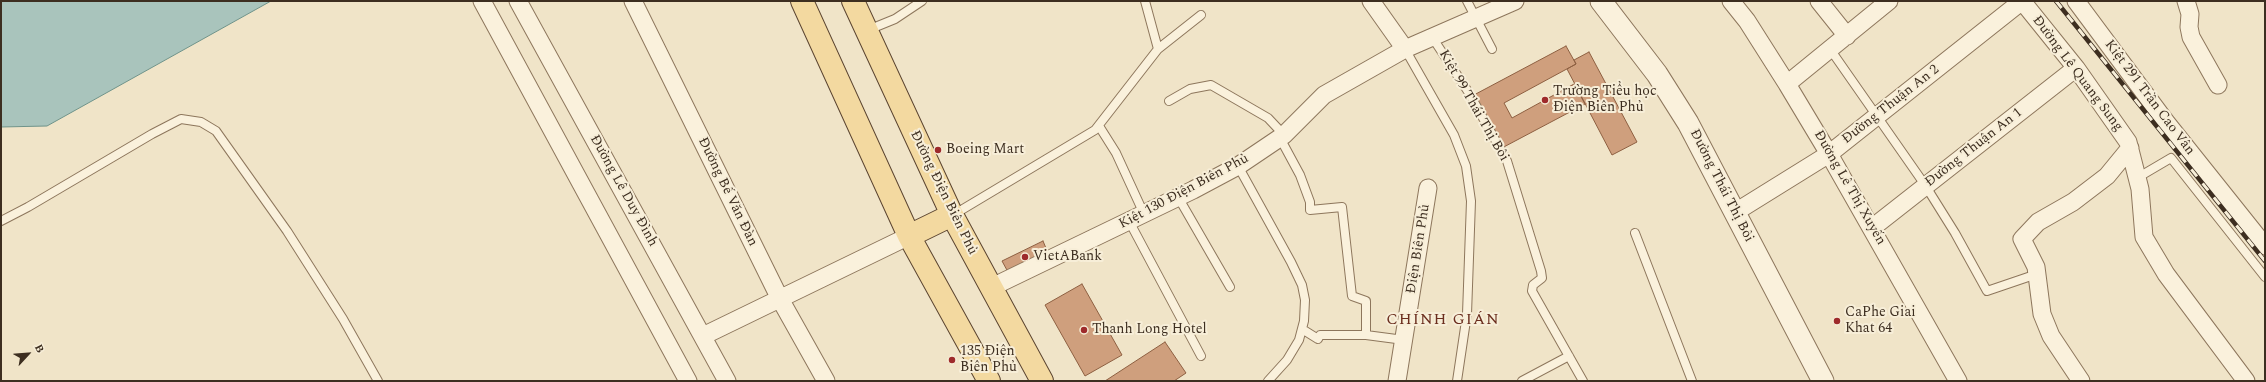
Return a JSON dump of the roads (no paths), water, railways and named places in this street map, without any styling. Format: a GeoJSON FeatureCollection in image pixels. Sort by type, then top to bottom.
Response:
{"type":"FeatureCollection","features":[{"type":"Feature","properties":{"kind":"main road"},"geometry":{"type":"LineString","coordinates":[[802,1],[909,236],[989,381]]}},
{"type":"Feature","properties":{"kind":"main road","name":"Đường Điện Biên Phủ"},"geometry":{"type":"LineString","coordinates":[[853,1],[952,215],[990,288],[1042,381]]}},
{"type":"Feature","properties":{"kind":"main road"},"geometry":{"type":"LineString","coordinates":[[909,236],[952,215]]}},
{"type":"Feature","properties":{"kind":"street"},"geometry":{"type":"LineString","coordinates":[[482,1],[688,381]]}},
{"type":"Feature","properties":{"kind":"street","name":"Đường Lê Duy Đình"},"geometry":{"type":"LineString","coordinates":[[518,1],[703,336],[726,381]]}},
{"type":"Feature","properties":{"kind":"street","name":"Đường Bế Văn Đàn"},"geometry":{"type":"LineString","coordinates":[[633,1],[780,299],[826,381]]}},
{"type":"Feature","properties":{"kind":"street"},"geometry":{"type":"LineString","coordinates":[[1371,1],[1405,49]]}},
{"type":"Feature","properties":{"kind":"street","name":"Kiệt 99 Thái Thị Bôi"},"geometry":{"type":"LineString","coordinates":[[1405,49],[1515,1]]}},
{"type":"Feature","properties":{"kind":"street","name":"Đường Thái Thị Bôi"},"geometry":{"type":"LineString","coordinates":[[1601,1],[1657,74],[1688,123],[1823,381]]}},
{"type":"Feature","properties":{"kind":"street","name":"Đường Lê Thị Xuyến"},"geometry":{"type":"LineString","coordinates":[[1731,1],[1747,21],[1829,154],[1958,381]]}},
{"type":"Feature","properties":{"kind":"street"},"geometry":{"type":"LineString","coordinates":[[1819,1],[1847,36]]}},
{"type":"Feature","properties":{"kind":"street"},"geometry":{"type":"LineString","coordinates":[[1787,84],[1889,1]]}},
{"type":"Feature","properties":{"kind":"street","name":"Đường Thuận An 2"},"geometry":{"type":"LineString","coordinates":[[1734,213],[1829,154],[2022,1]]}},
{"type":"Feature","properties":{"kind":"street","name":"Đường Lê Quang Sung"},"geometry":{"type":"LineString","coordinates":[[2022,1],[2076,68],[2128,142],[2137,178],[2144,236],[2166,274],[2246,381]]}},
{"type":"Feature","properties":{"kind":"street","name":"Kiệt 291 Trần Cao Vân"},"geometry":{"type":"LineString","coordinates":[[2076,1],[2166,122],[2265,246]]}},
{"type":"Feature","properties":{"kind":"street"},"geometry":{"type":"LineString","coordinates":[[2186,1],[2190,14],[2189,27],[2191,37],[2218,86]]}},
{"type":"Feature","properties":{"kind":"street","name":"Kiệt 130 Điện Biên Phủ"},"geometry":{"type":"LineString","coordinates":[[990,288],[1178,197],[1238,166],[1282,137],[1324,95],[1405,49]]}},
{"type":"Feature","properties":{"kind":"street","name":"Đường Thuận An 1"},"geometry":{"type":"LineString","coordinates":[[1872,228],[2076,68]]}},
{"type":"Feature","properties":{"kind":"street","name":"Đường Lê Quang Sung"},"geometry":{"type":"LineString","coordinates":[[2081,381],[2051,336],[2042,314],[2037,274],[2022,239],[2038,222],[2073,202],[2107,176],[2130,148]]}},
{"type":"Feature","properties":{"kind":"street","name":"Điện Biên Phủ"},"geometry":{"type":"LineString","coordinates":[[1396,381],[1428,188]]}},
{"type":"Feature","properties":{"kind":"street"},"geometry":{"type":"LineString","coordinates":[[703,336],[909,236]]}},
{"type":"Feature","properties":{"kind":"lane"},"geometry":{"type":"LineString","coordinates":[[867,31],[894,18],[922,1]]}},
{"type":"Feature","properties":{"kind":"lane"},"geometry":{"type":"LineString","coordinates":[[1145,1],[1158,49]]}},
{"type":"Feature","properties":{"kind":"lane"},"geometry":{"type":"LineString","coordinates":[[1468,1],[1475,18],[1492,49]]}},
{"type":"Feature","properties":{"kind":"lane"},"geometry":{"type":"LineString","coordinates":[[952,215],[975,204],[1095,130],[1158,49],[1202,15]]}},
{"type":"Feature","properties":{"kind":"lane","name":"Kiệt 99 Thái Thị Bôi"},"geometry":{"type":"LineString","coordinates":[[1432,36],[1469,93],[1507,161],[1541,271],[1542,278],[1531,288],[1569,356]]}},
{"type":"Feature","properties":{"kind":"lane"},"geometry":{"type":"LineString","coordinates":[[1405,49],[1454,135],[1466,166],[1471,201],[1467,314],[1457,381]]}},
{"type":"Feature","properties":{"kind":"lane"},"geometry":{"type":"LineString","coordinates":[[1830,49],[1925,185],[1955,233],[1987,291],[2037,274]]}},
{"type":"Feature","properties":{"kind":"lane"},"geometry":{"type":"LineString","coordinates":[[1169,101],[1190,89],[1211,85],[1268,118],[1282,137],[1300,175],[1310,202],[1310,210],[1342,207],[1352,296],[1366,301],[1366,335]]}},
{"type":"Feature","properties":{"kind":"lane"},"geometry":{"type":"LineString","coordinates":[[1,221],[28,207],[152,134],[181,119],[202,122],[216,131],[287,231],[343,319],[378,381]]}},
{"type":"Feature","properties":{"kind":"lane"},"geometry":{"type":"LineString","coordinates":[[1099,126],[1116,154],[1136,217],[1201,356]]}},
{"type":"Feature","properties":{"kind":"lane"},"geometry":{"type":"LineString","coordinates":[[2137,178],[2171,158],[2265,277]]}},
{"type":"Feature","properties":{"kind":"lane"},"geometry":{"type":"LineString","coordinates":[[1238,166],[1275,230],[1302,285],[1306,300],[1299,340],[1287,360],[1268,381]]}},
{"type":"Feature","properties":{"kind":"lane"},"geometry":{"type":"LineString","coordinates":[[1178,197],[1230,287]]}},
{"type":"Feature","properties":{"kind":"lane"},"geometry":{"type":"LineString","coordinates":[[1635,233],[1692,381]]}},
{"type":"Feature","properties":{"kind":"lane"},"geometry":{"type":"LineString","coordinates":[[1302,329],[1318,340],[1320,335],[1366,335],[1404,340]]}},
{"type":"Feature","properties":{"kind":"lane"},"geometry":{"type":"LineString","coordinates":[[1522,381],[1569,356],[1583,381]]}},
{"type":"Feature","properties":{"kind":"water"},"geometry":{"type":"Polygon","coordinates":[[[1,1],[271,1],[47,126],[1,127],[1,1]]]}},
{"type":"Feature","properties":{"kind":"railway"},"geometry":{"type":"LineString","coordinates":[[2056,1],[2265,261]]}},
{"type":"Feature","properties":{"kind":"place","name":"Trường Tiểu học Điện Biên Phủ"},"geometry":{"type":"Point","coordinates":[1545,100]}},
{"type":"Feature","properties":{"kind":"place","name":"Boeing Mart"},"geometry":{"type":"Point","coordinates":[938,150]}},
{"type":"Feature","properties":{"kind":"place","name":"VietABank"},"geometry":{"type":"Point","coordinates":[1025,257]}},
{"type":"Feature","properties":{"kind":"place","name":"CaPhe Giai Khat 64"},"geometry":{"type":"Point","coordinates":[1837,321]}},
{"type":"Feature","properties":{"kind":"place","name":"Thanh Long Hotel"},"geometry":{"type":"Point","coordinates":[1084,330]}},
{"type":"Feature","properties":{"kind":"place","name":"135 Điện Biên Phủ"},"geometry":{"type":"Point","coordinates":[952,360]}},
{"type":"Feature","properties":{"kind":"district","name":"CHÍNH GIÁN"},"geometry":{"type":"Point","coordinates":[1443,321]}}]}
